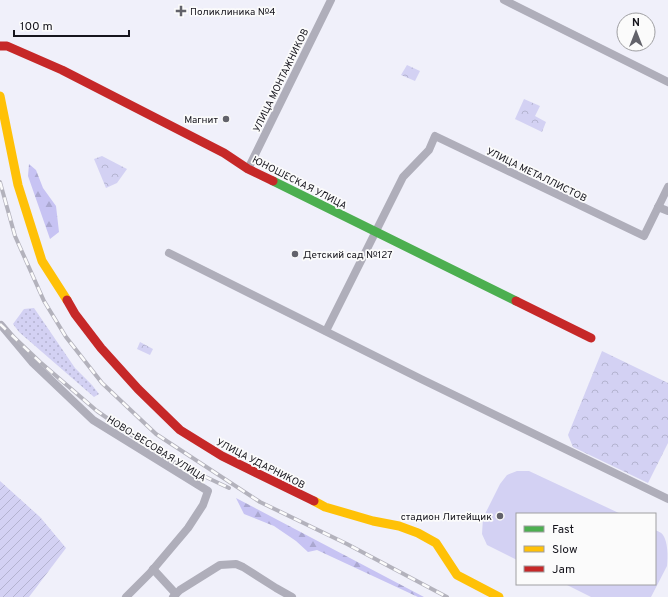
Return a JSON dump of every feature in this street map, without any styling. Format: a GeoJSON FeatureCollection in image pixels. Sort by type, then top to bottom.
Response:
{"type":"FeatureCollection","features":[{"type":"Feature","properties":{"kind":"street","name":"УЛИЦА МОНТАЖНИКОВ"},"geometry":{"type":"LineString","coordinates":[[248,169],[331,0]]}},
{"type":"Feature","properties":{"kind":"street"},"geometry":{"type":"LineString","coordinates":[[504,0],[668,82]]}},
{"type":"Feature","properties":{"kind":"street","name":"ЮНОШЕСКАЯ УЛИЦА"},"geometry":{"type":"LineString","coordinates":[[0,46],[7,46],[62,70],[224,154],[248,169],[591,338]]}},
{"type":"Feature","properties":{"kind":"street","name":"УЛИЦА УДАРНИКОВ"},"geometry":{"type":"LineString","coordinates":[[0,96],[18,185],[42,261],[75,314],[101,348],[138,389],[180,430],[222,456],[325,507],[373,521],[399,526],[418,533],[436,543],[457,575],[499,597]]}},
{"type":"Feature","properties":{"kind":"street","name":"УЛИЦА МЕТАЛЛИСТОВ"},"geometry":{"type":"LineString","coordinates":[[375,232],[403,177],[428,150],[435,136],[628,230],[644,236],[658,207]]}},
{"type":"Feature","properties":{"kind":"street"},"geometry":{"type":"LineString","coordinates":[[668,187],[658,207],[668,211]]}},
{"type":"Feature","properties":{"kind":"street"},"geometry":{"type":"LineString","coordinates":[[326,331],[375,232]]}},
{"type":"Feature","properties":{"kind":"street"},"geometry":{"type":"LineString","coordinates":[[169,253],[668,499]]}},
{"type":"Feature","properties":{"kind":"street","name":"НОВО-ВЕСОВАЯ УЛИЦА"},"geometry":{"type":"LineString","coordinates":[[1,325],[32,362],[93,420],[208,491],[203,505],[188,528],[153,569],[126,597]]}},
{"type":"Feature","properties":{"kind":"street"},"geometry":{"type":"LineString","coordinates":[[153,569],[174,595],[220,565],[236,564],[292,597]]}},
{"type":"Feature","properties":{"kind":"green space"},"geometry":{"type":"Polygon","coordinates":[[[407,65],[420,71],[415,81],[401,75],[407,65]]]}},
{"type":"Feature","properties":{"kind":"green space"},"geometry":{"type":"Polygon","coordinates":[[[524,99],[540,106],[535,116],[546,122],[542,132],[515,119],[524,99]]]}},
{"type":"Feature","properties":{"kind":"green space"},"geometry":{"type":"Polygon","coordinates":[[[102,156],[127,169],[117,183],[106,188],[94,159],[102,156]]]}},
{"type":"Feature","properties":{"kind":"green space"},"geometry":{"type":"Polygon","coordinates":[[[29,164],[36,170],[43,188],[56,206],[59,232],[50,239],[28,176],[29,164]]]}},
{"type":"Feature","properties":{"kind":"green space"},"geometry":{"type":"Polygon","coordinates":[[[34,308],[75,368],[99,394],[94,397],[19,332],[13,324],[24,309],[34,308]]]}},
{"type":"Feature","properties":{"kind":"green space"},"geometry":{"type":"Polygon","coordinates":[[[140,342],[153,349],[150,355],[137,349],[140,342]]]}},
{"type":"Feature","properties":{"kind":"green space"},"geometry":{"type":"Polygon","coordinates":[[[602,351],[668,383],[668,443],[648,483],[573,447],[568,435],[602,351]]]}},
{"type":"Feature","properties":{"kind":"green space","name":"стадион Литейщик"},"geometry":{"type":"Polygon","coordinates":[[[517,471],[529,471],[619,513],[516,513],[516,560],[487,545],[482,534],[483,518],[500,484],[507,475],[517,471]]]}},
{"type":"Feature","properties":{"kind":"green space"},"geometry":{"type":"Polygon","coordinates":[[[0,481],[40,517],[66,548],[29,597],[0,597],[0,481]]]}},
{"type":"Feature","properties":{"kind":"green space"},"geometry":{"type":"Polygon","coordinates":[[[236,498],[424,597],[418,597],[317,550],[308,552],[296,541],[274,526],[244,514],[236,498]]]}},
{"type":"Feature","properties":{"kind":"green space"},"geometry":{"type":"Polygon","coordinates":[[[656,530],[662,534],[666,542],[667,566],[651,597],[591,597],[567,585],[656,585],[656,530]]]}},
{"type":"Feature","properties":{"kind":"railway"},"geometry":{"type":"LineString","coordinates":[[0,182],[15,236],[44,301],[66,337],[102,383],[156,434],[260,502],[347,544],[447,597]]}},
{"type":"Feature","properties":{"kind":"railway"},"geometry":{"type":"LineString","coordinates":[[0,324],[40,362],[97,411],[168,459],[229,488]]}},
{"type":"Feature","properties":{"kind":"traffic: fast"},"geometry":{"type":"LineString","coordinates":[[273,181],[516,301]]}},
{"type":"Feature","properties":{"kind":"traffic: slow"},"geometry":{"type":"LineString","coordinates":[[0,96],[18,185],[42,261],[67,300]]}},
{"type":"Feature","properties":{"kind":"traffic: slow"},"geometry":{"type":"LineString","coordinates":[[314,501],[325,507],[373,521],[399,526],[418,533],[436,543],[457,575],[499,597]]}},
{"type":"Feature","properties":{"kind":"traffic: jam"},"geometry":{"type":"LineString","coordinates":[[0,46],[7,46],[62,70],[224,153],[248,169],[273,181]]}},
{"type":"Feature","properties":{"kind":"traffic: jam"},"geometry":{"type":"LineString","coordinates":[[67,300],[75,314],[101,348],[138,389],[180,430],[222,456],[314,501]]}},
{"type":"Feature","properties":{"kind":"traffic: jam"},"geometry":{"type":"LineString","coordinates":[[516,301],[591,338]]}},
{"type":"Feature","properties":{"kind":"place","name":"Поликлиника №4"},"geometry":{"type":"Point","coordinates":[181,11]}},
{"type":"Feature","properties":{"kind":"place","name":"Магнит"},"geometry":{"type":"Point","coordinates":[226,119]}},
{"type":"Feature","properties":{"kind":"place","name":"Детский сад №127"},"geometry":{"type":"Point","coordinates":[295,254]}},
{"type":"Feature","properties":{"kind":"place","name":"стадион Литейщик"},"geometry":{"type":"Point","coordinates":[500,516]}}]}
